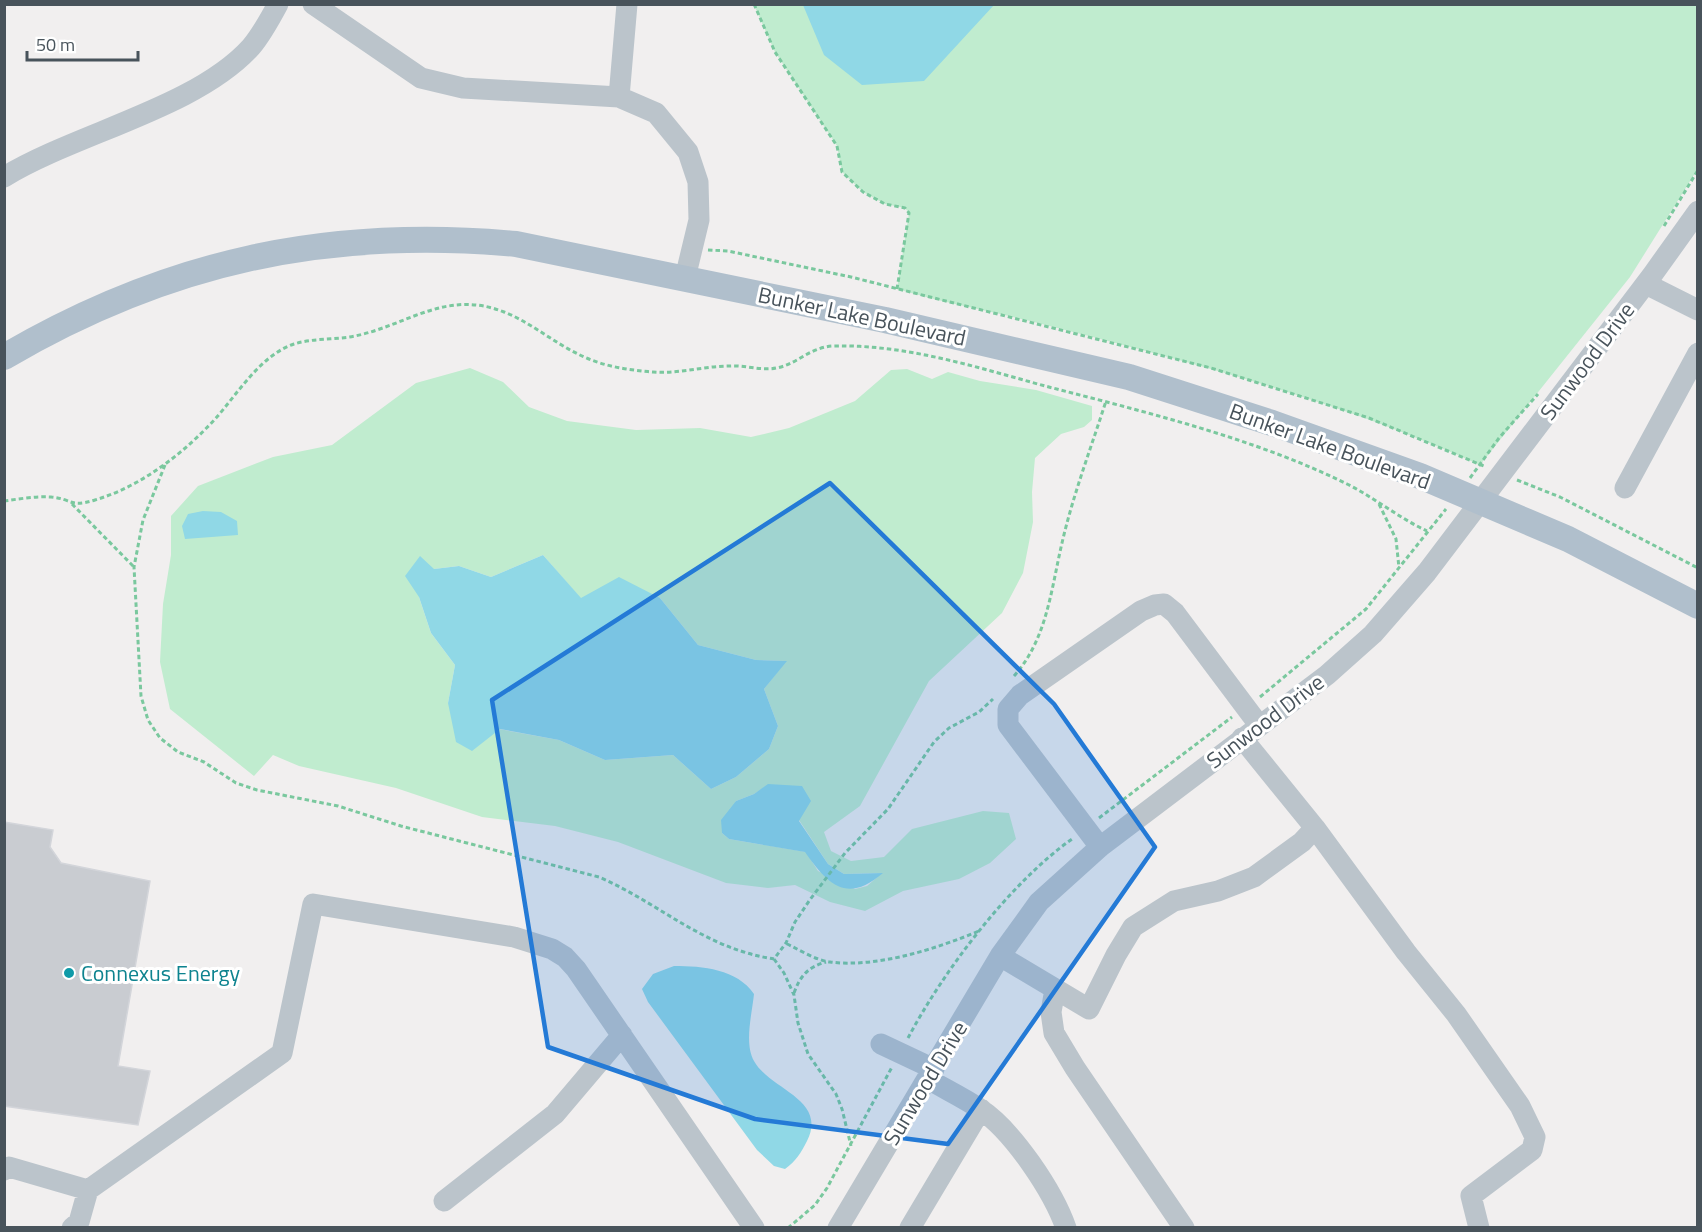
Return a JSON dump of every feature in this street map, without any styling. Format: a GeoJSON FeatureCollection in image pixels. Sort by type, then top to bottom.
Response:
{"type":"FeatureCollection","features":[{"type":"Feature","properties":{"kind":"main road","name":"Bunker Lake Boulevard"},"geometry":{"type":"LineString","coordinates":[[4,357],[81,315],[158,283],[231,261],[342,243],[421,239],[516,244],[897,323],[1129,377],[1359,453],[1568,539],[1698,606]]}},
{"type":"Feature","properties":{"kind":"street"},"geometry":{"type":"LineString","coordinates":[[4,177],[84,137],[184,94],[230,65],[251,47],[278,4]]}},
{"type":"Feature","properties":{"kind":"street"},"geometry":{"type":"LineString","coordinates":[[314,4],[421,78],[463,88],[619,97],[656,113],[688,152],[698,182],[700,201],[685,278]]}},
{"type":"Feature","properties":{"kind":"street"},"geometry":{"type":"LineString","coordinates":[[619,97],[627,4]]}},
{"type":"Feature","properties":{"kind":"street","name":"Sunwood Drive"},"geometry":{"type":"LineString","coordinates":[[838,1227],[1000,956],[1039,902],[1100,847],[1335,668],[1373,634],[1427,572],[1646,284],[1698,211]]}},
{"type":"Feature","properties":{"kind":"street"},"geometry":{"type":"LineString","coordinates":[[1646,284],[1698,310]]}},
{"type":"Feature","properties":{"kind":"street"},"geometry":{"type":"LineString","coordinates":[[1625,488],[1698,353]]}},
{"type":"Feature","properties":{"kind":"street"},"geometry":{"type":"LineString","coordinates":[[1100,847],[1008,725],[1008,709],[1020,695],[1141,611],[1164,604],[1175,614],[1315,828],[1406,952],[1456,1014],[1520,1106],[1535,1137],[1532,1150],[1471,1196],[1479,1227]]}},
{"type":"Feature","properties":{"kind":"street"},"geometry":{"type":"LineString","coordinates":[[1000,956],[1089,1010],[1116,954],[1133,927],[1174,902],[1218,891],[1254,877],[1302,842],[1315,828]]}},
{"type":"Feature","properties":{"kind":"street"},"geometry":{"type":"LineString","coordinates":[[72,1227],[79,1222],[88,1190],[282,1053],[313,904],[514,937],[552,949],[565,957],[576,969],[754,1227]]}},
{"type":"Feature","properties":{"kind":"street"},"geometry":{"type":"LineString","coordinates":[[1055,989],[1051,1012],[1054,1033],[1075,1068],[1184,1227]]}},
{"type":"Feature","properties":{"kind":"street"},"geometry":{"type":"LineString","coordinates":[[444,1201],[555,1114],[622,1035]]}},
{"type":"Feature","properties":{"kind":"street"},"geometry":{"type":"LineString","coordinates":[[881,1044],[931,1074],[997,1123],[1046,1183],[1066,1227]]}},
{"type":"Feature","properties":{"kind":"street"},"geometry":{"type":"LineString","coordinates":[[910,1227],[981,1109]]}},
{"type":"Feature","properties":{"kind":"street"},"geometry":{"type":"LineString","coordinates":[[4,1170],[9,1167],[88,1190]]}},
{"type":"Feature","properties":{"kind":"path"},"geometry":{"type":"LineString","coordinates":[[754,4],[763,29],[780,60],[837,146],[842,172],[863,192],[885,204],[905,208],[909,213],[897,289]]}},
{"type":"Feature","properties":{"kind":"path"},"geometry":{"type":"LineString","coordinates":[[1660,231],[1698,170]]}},
{"type":"Feature","properties":{"kind":"path"},"geometry":{"type":"LineString","coordinates":[[692,250],[728,251],[897,289],[1153,352],[1369,418],[1480,465],[1544,387]]}},
{"type":"Feature","properties":{"kind":"path"},"geometry":{"type":"LineString","coordinates":[[4,501],[49,497],[72,504],[100,499],[165,465],[190,445],[258,369],[285,348],[308,341],[356,336],[444,305],[485,306],[506,312],[597,363],[656,372],[686,372],[731,365],[772,369],[814,349],[832,346],[884,348],[949,360],[1172,419],[1263,449],[1346,483],[1427,531],[1442,515]]}},
{"type":"Feature","properties":{"kind":"path"},"geometry":{"type":"LineString","coordinates":[[1010,681],[1024,665],[1048,612],[1062,541],[1106,402]]}},
{"type":"Feature","properties":{"kind":"path"},"geometry":{"type":"LineString","coordinates":[[165,465],[141,527],[134,567],[141,696],[153,728],[160,738],[178,753],[204,762],[236,783],[257,790],[338,806],[413,829],[599,877],[629,891],[697,934],[755,956],[774,959],[784,973],[794,995],[802,1039],[816,1067],[836,1094],[851,1146]]}},
{"type":"Feature","properties":{"kind":"path"},"geometry":{"type":"LineString","coordinates":[[1520,481],[1560,496],[1698,568]]}},
{"type":"Feature","properties":{"kind":"path"},"geometry":{"type":"LineString","coordinates":[[1378,503],[1396,539],[1399,567]]}},
{"type":"Feature","properties":{"kind":"path"},"geometry":{"type":"LineString","coordinates":[[72,504],[134,567]]}},
{"type":"Feature","properties":{"kind":"path"},"geometry":{"type":"LineString","coordinates":[[774,959],[786,943],[795,922],[809,901],[845,853],[888,809],[934,742],[949,728],[979,712],[995,697]]}},
{"type":"Feature","properties":{"kind":"path"},"geometry":{"type":"LineString","coordinates":[[794,995],[802,975],[808,969],[828,962],[855,962],[921,952],[981,931]]}},
{"type":"Feature","properties":{"kind":"path"},"geometry":{"type":"LineString","coordinates":[[786,943],[828,962]]}},
{"type":"Feature","properties":{"kind":"highlighted area"},"geometry":{"type":"Polygon","coordinates":[[[830,483],[1054,704],[1155,847],[948,1144],[755,1119],[548,1047],[492,700],[830,483]]]}},
{"type":"Feature","properties":{"kind":"green space"},"geometry":{"type":"Polygon","coordinates":[[[754,5],[1697,5],[1697,170],[1630,277],[1480,465],[1370,420],[1202,366],[897,289],[909,213],[905,208],[885,204],[863,192],[842,172],[837,146],[775,52],[754,5]]]}},
{"type":"Feature","properties":{"kind":"green space"},"geometry":{"type":"Polygon","coordinates":[[[470,368],[503,382],[529,407],[567,421],[636,430],[700,428],[751,437],[789,428],[855,401],[891,370],[907,369],[932,379],[948,372],[980,381],[1036,390],[1092,406],[1092,420],[1084,427],[1061,434],[1035,458],[1032,492],[1033,522],[1023,573],[1002,613],[929,681],[860,806],[824,832],[831,851],[851,861],[884,857],[912,829],[983,811],[1009,813],[1016,839],[990,863],[959,879],[903,891],[865,911],[830,902],[795,885],[768,888],[726,883],[618,842],[555,826],[482,817],[396,788],[299,766],[273,755],[254,776],[170,709],[160,662],[163,604],[171,555],[171,516],[198,486],[273,457],[332,445],[416,383],[470,368]],[[543,555],[491,577],[459,566],[434,569],[419,597],[431,633],[455,665],[448,703],[499,729],[559,740],[605,760],[673,755],[711,789],[736,777],[769,749],[778,726],[764,689],[786,661],[756,660],[698,645],[660,598],[581,599],[543,555]],[[768,785],[736,801],[722,833],[729,839],[806,852],[818,871],[855,889],[867,886],[882,873],[844,874],[828,864],[799,820],[768,785]]]}},
{"type":"Feature","properties":{"kind":"water"},"geometry":{"type":"Polygon","coordinates":[[[803,4],[994,5],[924,81],[862,85],[824,55],[803,4]]]}},
{"type":"Feature","properties":{"kind":"water"},"geometry":{"type":"Polygon","coordinates":[[[203,511],[221,512],[237,521],[238,535],[185,539],[182,526],[188,514],[203,511]]]}},
{"type":"Feature","properties":{"kind":"water"},"geometry":{"type":"Polygon","coordinates":[[[543,555],[581,598],[619,577],[660,598],[698,645],[756,660],[787,661],[764,689],[778,726],[769,749],[736,777],[711,789],[673,755],[605,760],[559,740],[500,729],[472,751],[456,742],[448,703],[455,665],[431,633],[419,597],[405,576],[420,556],[434,569],[459,566],[491,577],[543,555]]]}},
{"type":"Feature","properties":{"kind":"water"},"geometry":{"type":"Polygon","coordinates":[[[768,784],[802,786],[811,801],[799,821],[828,864],[844,874],[883,873],[870,882],[849,889],[830,881],[805,852],[729,839],[722,833],[721,820],[736,801],[754,794],[768,784]]]}},
{"type":"Feature","properties":{"kind":"water"},"geometry":{"type":"Polygon","coordinates":[[[674,966],[708,968],[729,974],[747,986],[754,994],[749,1037],[754,1061],[772,1080],[804,1105],[810,1115],[811,1127],[807,1141],[798,1156],[785,1169],[774,1166],[757,1150],[648,1002],[642,989],[653,974],[674,966]]]}},
{"type":"Feature","properties":{"kind":"building","name":"Connexus Energy"},"geometry":{"type":"Polygon","coordinates":[[[4,822],[53,830],[50,847],[61,863],[150,881],[118,1066],[150,1071],[138,1125],[4,1106],[4,822]]]}},
{"type":"Feature","properties":{"kind":"place","name":"Connexus Energy"},"geometry":{"type":"Point","coordinates":[69,973]}}]}
